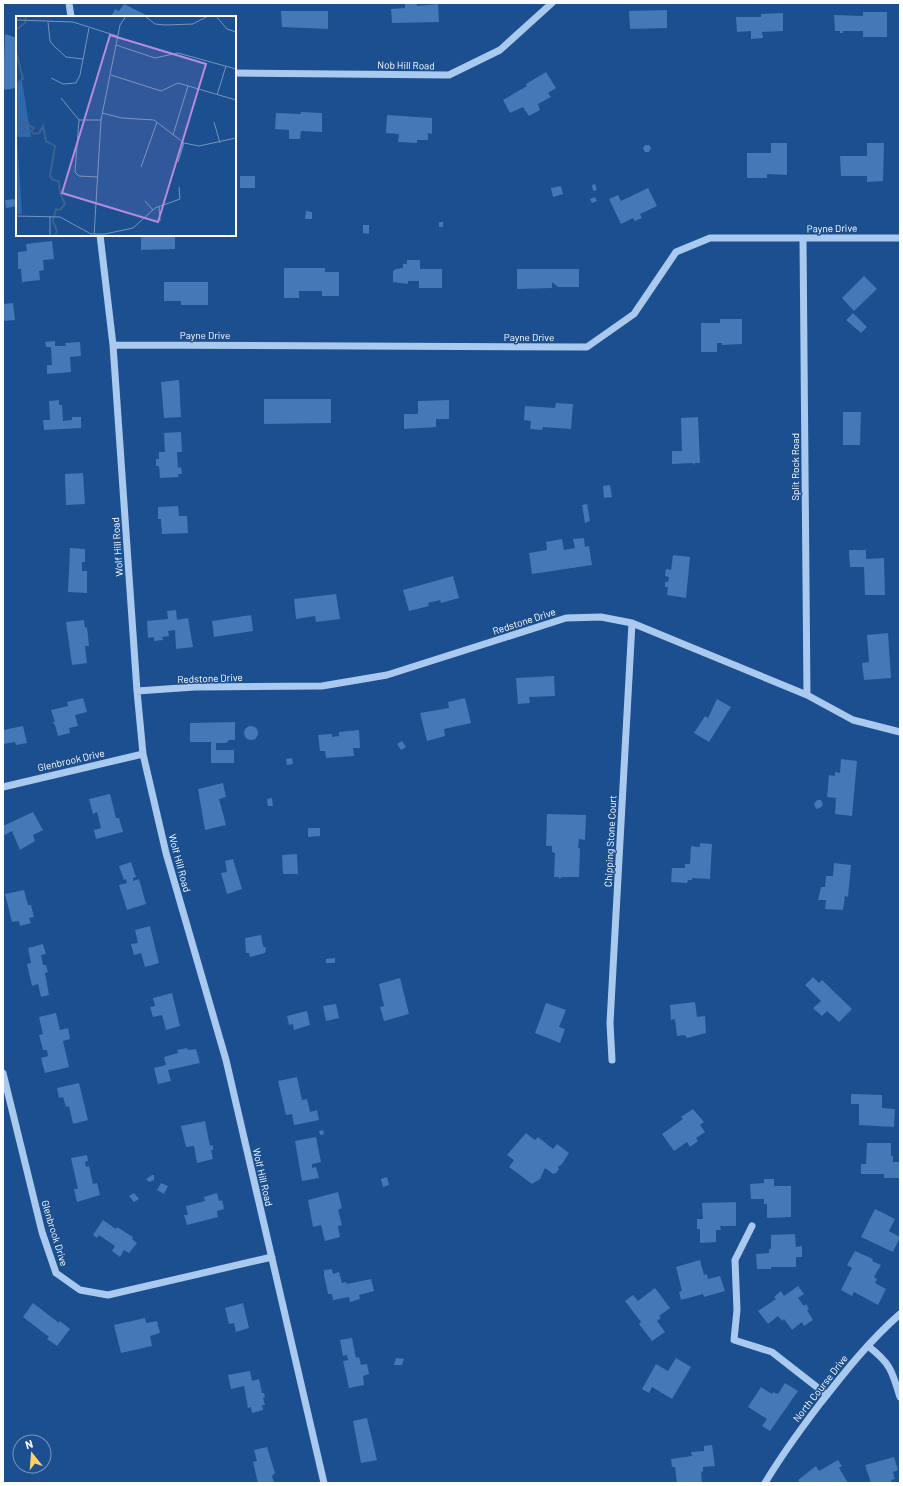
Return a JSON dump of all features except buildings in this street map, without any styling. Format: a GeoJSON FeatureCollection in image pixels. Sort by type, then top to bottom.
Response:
{"type":"FeatureCollection","features":[{"type":"Feature","properties":{"kind":"street"},"geometry":{"type":"LineString","coordinates":[[69,3],[71,16]]}},
{"type":"Feature","properties":{"kind":"street","name":"Nob Hill Road"},"geometry":{"type":"LineString","coordinates":[[236,74],[449,75],[500,50],[552,3]]}},
{"type":"Feature","properties":{"kind":"street","name":"Wolf Hill Road"},"geometry":{"type":"LineString","coordinates":[[100,236],[113,345],[137,691],[143,754],[166,853],[226,1060],[324,1483]]}},
{"type":"Feature","properties":{"kind":"street","name":"Payne Drive"},"geometry":{"type":"LineString","coordinates":[[113,345],[587,347],[634,314],[676,252],[710,238],[900,238]]}},
{"type":"Feature","properties":{"kind":"street","name":"Split Rock Road"},"geometry":{"type":"LineString","coordinates":[[803,238],[807,695]]}},
{"type":"Feature","properties":{"kind":"street","name":"Redstone Drive"},"geometry":{"type":"LineString","coordinates":[[137,691],[195,688],[322,686],[388,674],[566,618],[601,617],[632,623],[807,695],[853,720],[900,732]]}},
{"type":"Feature","properties":{"kind":"street","name":"Chipping Stone Court"},"geometry":{"type":"LineString","coordinates":[[612,1060],[610,1023],[632,623]]}},
{"type":"Feature","properties":{"kind":"street","name":"Glenbrook Drive"},"geometry":{"type":"LineString","coordinates":[[3,787],[143,754]]}},
{"type":"Feature","properties":{"kind":"street","name":"Glenbrook Drive"},"geometry":{"type":"LineString","coordinates":[[3,1073],[42,1232],[56,1273],[80,1290],[108,1296],[272,1257]]}},
{"type":"Feature","properties":{"kind":"street"},"geometry":{"type":"LineString","coordinates":[[752,1226],[735,1260],[738,1310],[734,1340],[772,1352],[827,1395]]}},
{"type":"Feature","properties":{"kind":"street","name":"North Course Drive"},"geometry":{"type":"LineString","coordinates":[[765,1483],[798,1433],[827,1395],[868,1346],[900,1314]]}},
{"type":"Feature","properties":{"kind":"street"},"geometry":{"type":"LineString","coordinates":[[868,1346],[884,1359],[893,1374],[900,1397]]}}]}
